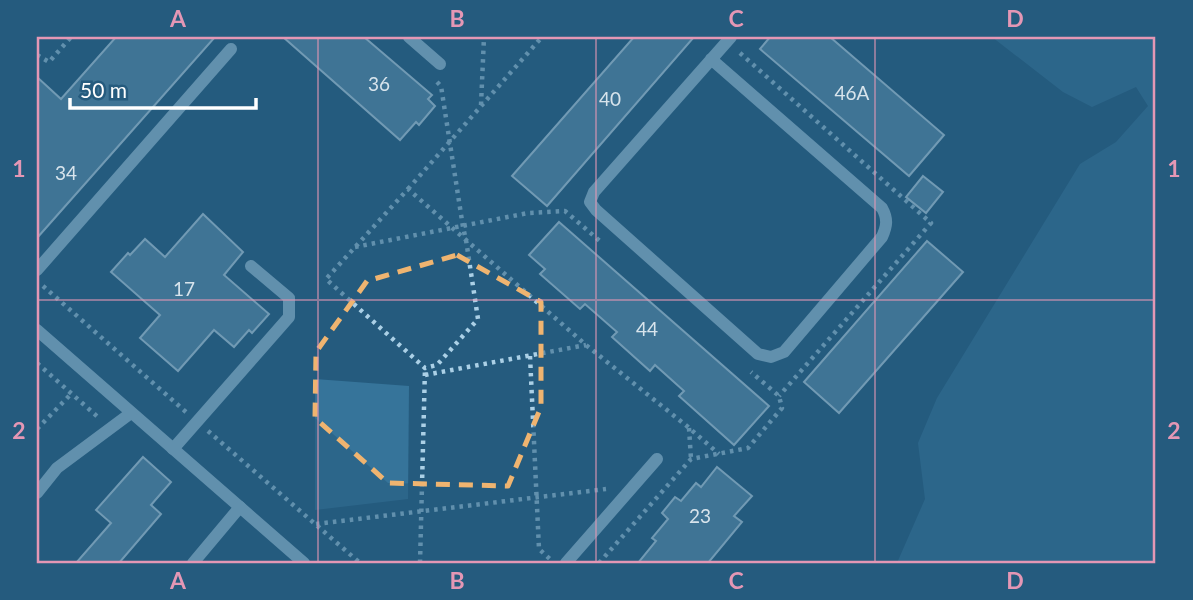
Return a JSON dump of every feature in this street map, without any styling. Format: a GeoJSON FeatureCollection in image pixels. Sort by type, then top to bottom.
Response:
{"type":"FeatureCollection","features":[{"type":"Feature","properties":{"kind":"lane"},"geometry":{"type":"LineString","coordinates":[[409,37],[440,64]]}},
{"type":"Feature","properties":{"kind":"lane"},"geometry":{"type":"LineString","coordinates":[[711,59],[882,208],[887,217],[887,227],[881,237],[784,352],[771,357],[758,354],[590,202],[594,192],[711,59],[729,39]]}},
{"type":"Feature","properties":{"kind":"lane"},"geometry":{"type":"LineString","coordinates":[[37,270],[231,50]]}},
{"type":"Feature","properties":{"kind":"lane"},"geometry":{"type":"LineString","coordinates":[[173,449],[289,317],[289,298],[251,266]]}},
{"type":"Feature","properties":{"kind":"lane"},"geometry":{"type":"LineString","coordinates":[[37,330],[304,563]]}},
{"type":"Feature","properties":{"kind":"lane"},"geometry":{"type":"LineString","coordinates":[[37,493],[57,468],[131,413]]}},
{"type":"Feature","properties":{"kind":"lane"},"geometry":{"type":"LineString","coordinates":[[565,563],[657,459]]}},
{"type":"Feature","properties":{"kind":"lane"},"geometry":{"type":"LineString","coordinates":[[193,563],[240,507]]}},
{"type":"Feature","properties":{"kind":"path"},"geometry":{"type":"LineString","coordinates":[[37,55],[49,62],[71,37]]}},
{"type":"Feature","properties":{"kind":"path"},"geometry":{"type":"LineString","coordinates":[[481,106],[485,37]]}},
{"type":"Feature","properties":{"kind":"path"},"geometry":{"type":"LineString","coordinates":[[420,563],[425,368],[326,279],[542,37]]}},
{"type":"Feature","properties":{"kind":"path"},"geometry":{"type":"LineString","coordinates":[[729,39],[930,222],[779,396]]}},
{"type":"Feature","properties":{"kind":"path"},"geometry":{"type":"LineString","coordinates":[[425,368],[437,365],[478,319],[441,86]]}},
{"type":"Feature","properties":{"kind":"path"},"geometry":{"type":"LineString","coordinates":[[408,189],[586,345],[719,454]]}},
{"type":"Feature","properties":{"kind":"path"},"geometry":{"type":"LineString","coordinates":[[355,247],[528,214],[565,211],[606,247]]}},
{"type":"Feature","properties":{"kind":"path"},"geometry":{"type":"LineString","coordinates":[[425,375],[586,345]]}},
{"type":"Feature","properties":{"kind":"path"},"geometry":{"type":"LineString","coordinates":[[530,356],[539,549],[555,563]]}},
{"type":"Feature","properties":{"kind":"path"},"geometry":{"type":"LineString","coordinates":[[37,363],[103,422]]}},
{"type":"Feature","properties":{"kind":"path"},"geometry":{"type":"LineString","coordinates":[[599,563],[691,459],[748,448],[782,408],[779,396],[748,370]]}},
{"type":"Feature","properties":{"kind":"path"},"geometry":{"type":"LineString","coordinates":[[37,429],[72,393]]}},
{"type":"Feature","properties":{"kind":"path"},"geometry":{"type":"LineString","coordinates":[[688,427],[691,459]]}},
{"type":"Feature","properties":{"kind":"path"},"geometry":{"type":"LineString","coordinates":[[658,482],[671,481]]}},
{"type":"Feature","properties":{"kind":"path"},"geometry":{"type":"LineString","coordinates":[[315,524],[617,487]]}},
{"type":"Feature","properties":{"kind":"highlighted area"},"geometry":{"type":"Polygon","coordinates":[[[457,255],[541,302],[541,407],[508,486],[388,483],[315,418],[316,352],[367,281],[457,255]]]}},
{"type":"Feature","properties":{"kind":"shaded area"},"geometry":{"type":"Polygon","coordinates":[[[992,37],[1156,37],[1156,563],[897,563],[925,499],[918,443],[937,398],[1080,164],[1116,142],[1148,106],[1136,87],[1092,107],[1063,92],[992,37]]]}},
{"type":"Feature","properties":{"kind":"shaded area"},"geometry":{"type":"Polygon","coordinates":[[[315,379],[409,386],[408,499],[315,510],[315,379]]]}},
{"type":"Feature","properties":{"kind":"building"},"geometry":{"type":"Polygon","coordinates":[[[116,37],[215,37],[37,238],[37,77],[61,99],[116,37]]]}},
{"type":"Feature","properties":{"kind":"building"},"geometry":{"type":"Polygon","coordinates":[[[283,37],[364,37],[432,95],[428,99],[435,106],[419,125],[416,122],[400,140],[283,37]]]}},
{"type":"Feature","properties":{"kind":"building"},"geometry":{"type":"Polygon","coordinates":[[[634,37],[694,37],[547,206],[512,176],[634,37]]]}},
{"type":"Feature","properties":{"kind":"building"},"geometry":{"type":"Polygon","coordinates":[[[770,37],[830,37],[944,135],[909,176],[760,49],[770,37]]]}},
{"type":"Feature","properties":{"kind":"building"},"geometry":{"type":"Polygon","coordinates":[[[923,176],[943,192],[926,213],[906,197],[923,176]]]}},
{"type":"Feature","properties":{"kind":"building"},"geometry":{"type":"Polygon","coordinates":[[[203,214],[243,252],[224,275],[269,314],[252,333],[249,330],[234,347],[214,330],[178,371],[140,338],[160,315],[111,272],[145,239],[165,257],[203,214]]]}},
{"type":"Feature","properties":{"kind":"building"},"geometry":{"type":"Polygon","coordinates":[[[559,222],[769,406],[734,445],[679,396],[684,391],[655,365],[650,371],[612,337],[617,332],[585,304],[580,309],[540,274],[545,269],[529,255],[559,222]]]}},
{"type":"Feature","properties":{"kind":"building"},"geometry":{"type":"Polygon","coordinates":[[[927,241],[963,272],[839,413],[804,382],[927,241]]]}},
{"type":"Feature","properties":{"kind":"building"},"geometry":{"type":"Polygon","coordinates":[[[143,457],[171,482],[151,505],[161,514],[119,563],[76,563],[111,523],[96,510],[143,457]]]}},
{"type":"Feature","properties":{"kind":"building"},"geometry":{"type":"Polygon","coordinates":[[[717,467],[752,496],[734,516],[742,522],[708,563],[638,563],[656,541],[652,538],[668,519],[662,513],[675,497],[681,501],[696,483],[701,487],[717,467]]]}}]}
